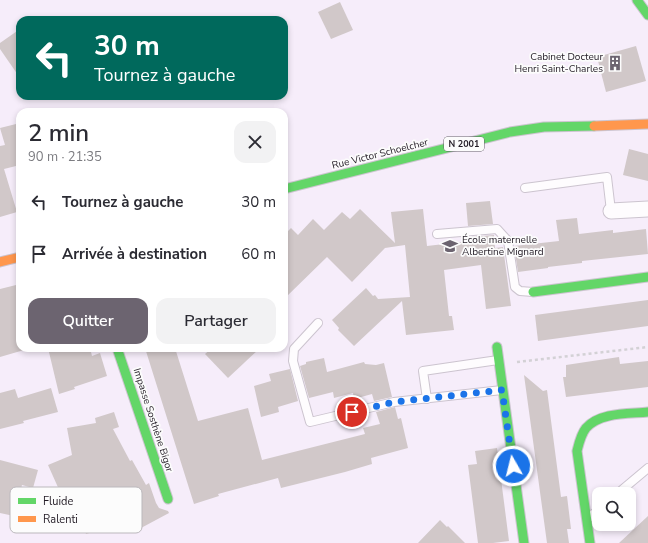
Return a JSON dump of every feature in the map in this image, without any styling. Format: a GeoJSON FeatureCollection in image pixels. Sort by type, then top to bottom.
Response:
{"type":"FeatureCollection","features":[{"type":"Feature","properties":{"kind":"street"},"geometry":{"type":"LineString","coordinates":[[637,0],[648,15]]}},
{"type":"Feature","properties":{"kind":"street","name":"Rue Victor Schoelcher"},"geometry":{"type":"LineString","coordinates":[[288,189],[510,132],[544,127],[648,124]]}},
{"type":"Feature","properties":{"kind":"street"},"geometry":{"type":"LineString","coordinates":[[611,211],[648,209]]}},
{"type":"Feature","properties":{"kind":"street"},"geometry":{"type":"LineString","coordinates":[[0,262],[16,258]]}},
{"type":"Feature","properties":{"kind":"street"},"geometry":{"type":"LineString","coordinates":[[533,292],[648,277]]}},
{"type":"Feature","properties":{"kind":"street"},"geometry":{"type":"LineString","coordinates":[[498,347],[502,390],[524,543]]}},
{"type":"Feature","properties":{"kind":"street","name":"Impasse Sosthène Bigor"},"geometry":{"type":"LineString","coordinates":[[118,352],[168,499]]}},
{"type":"Feature","properties":{"kind":"street"},"geometry":{"type":"LineString","coordinates":[[590,543],[577,451],[581,438],[587,427],[594,421],[606,417],[648,412]]}},
{"type":"Feature","properties":{"kind":"lane"},"geometry":{"type":"LineString","coordinates":[[525,188],[607,177],[611,211]]}},
{"type":"Feature","properties":{"kind":"lane"},"geometry":{"type":"LineString","coordinates":[[437,234],[497,229],[508,241],[515,287],[520,291],[533,292]]}},
{"type":"Feature","properties":{"kind":"lane"},"geometry":{"type":"LineString","coordinates":[[318,324],[294,349],[293,361],[310,422],[394,402],[502,390]]}},
{"type":"Feature","properties":{"kind":"lane"},"geometry":{"type":"LineString","coordinates":[[427,399],[423,371],[499,362]]}},
{"type":"Feature","properties":{"kind":"lane"},"geometry":{"type":"LineString","coordinates":[[625,487],[648,468]]}},
{"type":"Feature","properties":{"kind":"lane"},"geometry":{"type":"LineString","coordinates":[[587,520],[592,515]]}},
{"type":"Feature","properties":{"kind":"path"},"geometry":{"type":"LineString","coordinates":[[499,362],[648,347]]}},
{"type":"Feature","properties":{"kind":"building"},"geometry":{"type":"Polygon","coordinates":[[[340,2],[353,30],[331,39],[318,12],[340,2]]]}},
{"type":"Feature","properties":{"kind":"building"},"geometry":{"type":"Polygon","coordinates":[[[16,32],[16,72],[0,49],[0,43],[16,32]]]}},
{"type":"Feature","properties":{"kind":"building"},"geometry":{"type":"Polygon","coordinates":[[[636,46],[646,81],[606,92],[597,57],[636,46]]]}},
{"type":"Feature","properties":{"kind":"building"},"geometry":{"type":"Polygon","coordinates":[[[16,124],[16,166],[4,169],[16,212],[0,217],[0,146],[5,145],[0,128],[16,124]]]}},
{"type":"Feature","properties":{"kind":"building"},"geometry":{"type":"Polygon","coordinates":[[[629,149],[648,154],[648,181],[623,175],[629,149]]]}},
{"type":"Feature","properties":{"kind":"building"},"geometry":{"type":"Polygon","coordinates":[[[490,201],[493,224],[468,226],[466,203],[490,201]]]}},
{"type":"Feature","properties":{"kind":"building"},"geometry":{"type":"Polygon","coordinates":[[[360,209],[395,243],[391,212],[423,209],[427,246],[470,241],[469,237],[494,235],[495,248],[503,247],[511,306],[486,309],[481,265],[444,270],[449,316],[452,316],[454,330],[406,335],[402,301],[354,346],[338,330],[339,328],[332,320],[366,288],[378,299],[410,297],[405,245],[385,248],[352,282],[327,257],[288,295],[288,231],[291,228],[298,235],[313,219],[324,230],[342,212],[350,219],[360,209]]]}},
{"type":"Feature","properties":{"kind":"building"},"geometry":{"type":"Polygon","coordinates":[[[577,218],[579,234],[613,230],[613,233],[646,229],[648,254],[582,261],[582,263],[518,272],[514,246],[559,241],[556,220],[577,218]]]}},
{"type":"Feature","properties":{"kind":"building"},"geometry":{"type":"Polygon","coordinates":[[[16,285],[17,352],[0,357],[0,289],[16,285]]]}},
{"type":"Feature","properties":{"kind":"building"},"geometry":{"type":"Polygon","coordinates":[[[648,300],[648,326],[538,341],[535,315],[648,300]]]}},
{"type":"Feature","properties":{"kind":"building"},"geometry":{"type":"Polygon","coordinates":[[[49,352],[91,352],[92,356],[100,353],[107,376],[74,387],[75,389],[59,394],[49,352]]]}},
{"type":"Feature","properties":{"kind":"building"},"geometry":{"type":"Polygon","coordinates":[[[146,352],[176,352],[198,421],[248,408],[262,460],[365,434],[363,428],[380,424],[376,412],[395,407],[398,419],[401,418],[408,448],[371,458],[372,464],[281,488],[278,478],[218,494],[219,496],[194,504],[146,352]]]}},
{"type":"Feature","properties":{"kind":"building"},"geometry":{"type":"Polygon","coordinates":[[[207,352],[256,352],[228,378],[205,354],[207,352]]]}},
{"type":"Feature","properties":{"kind":"building"},"geometry":{"type":"Polygon","coordinates":[[[619,357],[620,364],[648,361],[648,387],[566,397],[563,377],[566,377],[566,365],[619,357]]]}},
{"type":"Feature","properties":{"kind":"building"},"geometry":{"type":"Polygon","coordinates":[[[324,358],[327,372],[364,362],[365,364],[376,365],[384,363],[392,397],[374,401],[372,394],[354,399],[353,393],[334,398],[333,392],[309,398],[300,366],[306,364],[306,362],[324,358]]]}},
{"type":"Feature","properties":{"kind":"building"},"geometry":{"type":"Polygon","coordinates":[[[290,369],[298,401],[278,407],[279,412],[261,417],[254,386],[271,381],[269,374],[290,369]]]}},
{"type":"Feature","properties":{"kind":"building"},"geometry":{"type":"Polygon","coordinates":[[[524,375],[543,391],[547,390],[561,497],[567,496],[571,529],[567,529],[569,543],[547,543],[524,375]]]}},
{"type":"Feature","properties":{"kind":"building"},"geometry":{"type":"Polygon","coordinates":[[[51,388],[58,412],[23,421],[24,423],[0,429],[0,393],[15,389],[18,398],[51,388]]]}},
{"type":"Feature","properties":{"kind":"building"},"geometry":{"type":"Polygon","coordinates":[[[114,412],[119,427],[113,429],[130,461],[132,460],[146,485],[149,483],[159,508],[168,511],[169,513],[142,527],[142,487],[58,487],[48,465],[72,455],[67,428],[96,423],[95,418],[114,412]]]}},
{"type":"Feature","properties":{"kind":"building"},"geometry":{"type":"Polygon","coordinates":[[[497,448],[509,541],[478,543],[468,465],[477,464],[475,451],[497,448]]]}},
{"type":"Feature","properties":{"kind":"building"},"geometry":{"type":"Polygon","coordinates":[[[0,460],[38,470],[33,487],[22,485],[21,487],[10,487],[10,515],[0,513],[0,460]]]}},
{"type":"Feature","properties":{"kind":"building"},"geometry":{"type":"Polygon","coordinates":[[[648,516],[648,543],[619,543],[632,531],[636,531],[636,527],[648,516]]]}},
{"type":"Feature","properties":{"kind":"building"},"geometry":{"type":"Polygon","coordinates":[[[440,520],[447,527],[448,526],[465,543],[418,543],[440,520]]]}},
{"type":"Feature","properties":{"kind":"traffic: fast"},"geometry":{"type":"LineString","coordinates":[[637,0],[648,15]]}},
{"type":"Feature","properties":{"kind":"traffic: fast"},"geometry":{"type":"LineString","coordinates":[[288,188],[510,132],[544,127],[594,126]]}},
{"type":"Feature","properties":{"kind":"traffic: fast"},"geometry":{"type":"LineString","coordinates":[[533,292],[648,277]]}},
{"type":"Feature","properties":{"kind":"traffic: fast"},"geometry":{"type":"LineString","coordinates":[[497,347],[524,543]]}},
{"type":"Feature","properties":{"kind":"traffic: fast"},"geometry":{"type":"LineString","coordinates":[[118,352],[168,499]]}},
{"type":"Feature","properties":{"kind":"traffic: fast"},"geometry":{"type":"LineString","coordinates":[[590,543],[577,451],[581,436],[584,430],[592,423],[607,416],[648,412]]}},
{"type":"Feature","properties":{"kind":"traffic: slow"},"geometry":{"type":"LineString","coordinates":[[594,126],[648,124]]}},
{"type":"Feature","properties":{"kind":"traffic: slow"},"geometry":{"type":"LineString","coordinates":[[0,262],[16,258]]}},
{"type":"Feature","properties":{"kind":"place","name":"Cabinet Docteur Henri Saint-Charles"},"geometry":{"type":"Point","coordinates":[615,63]}},
{"type":"Feature","properties":{"kind":"place","name":"École maternelle Albertine Mignard"},"geometry":{"type":"Point","coordinates":[450,246]}},
{"type":"Feature","properties":{"kind":"route"},"geometry":{"type":"LineString","coordinates":[[352,412],[394,402],[502,390],[513,466]]}}]}
